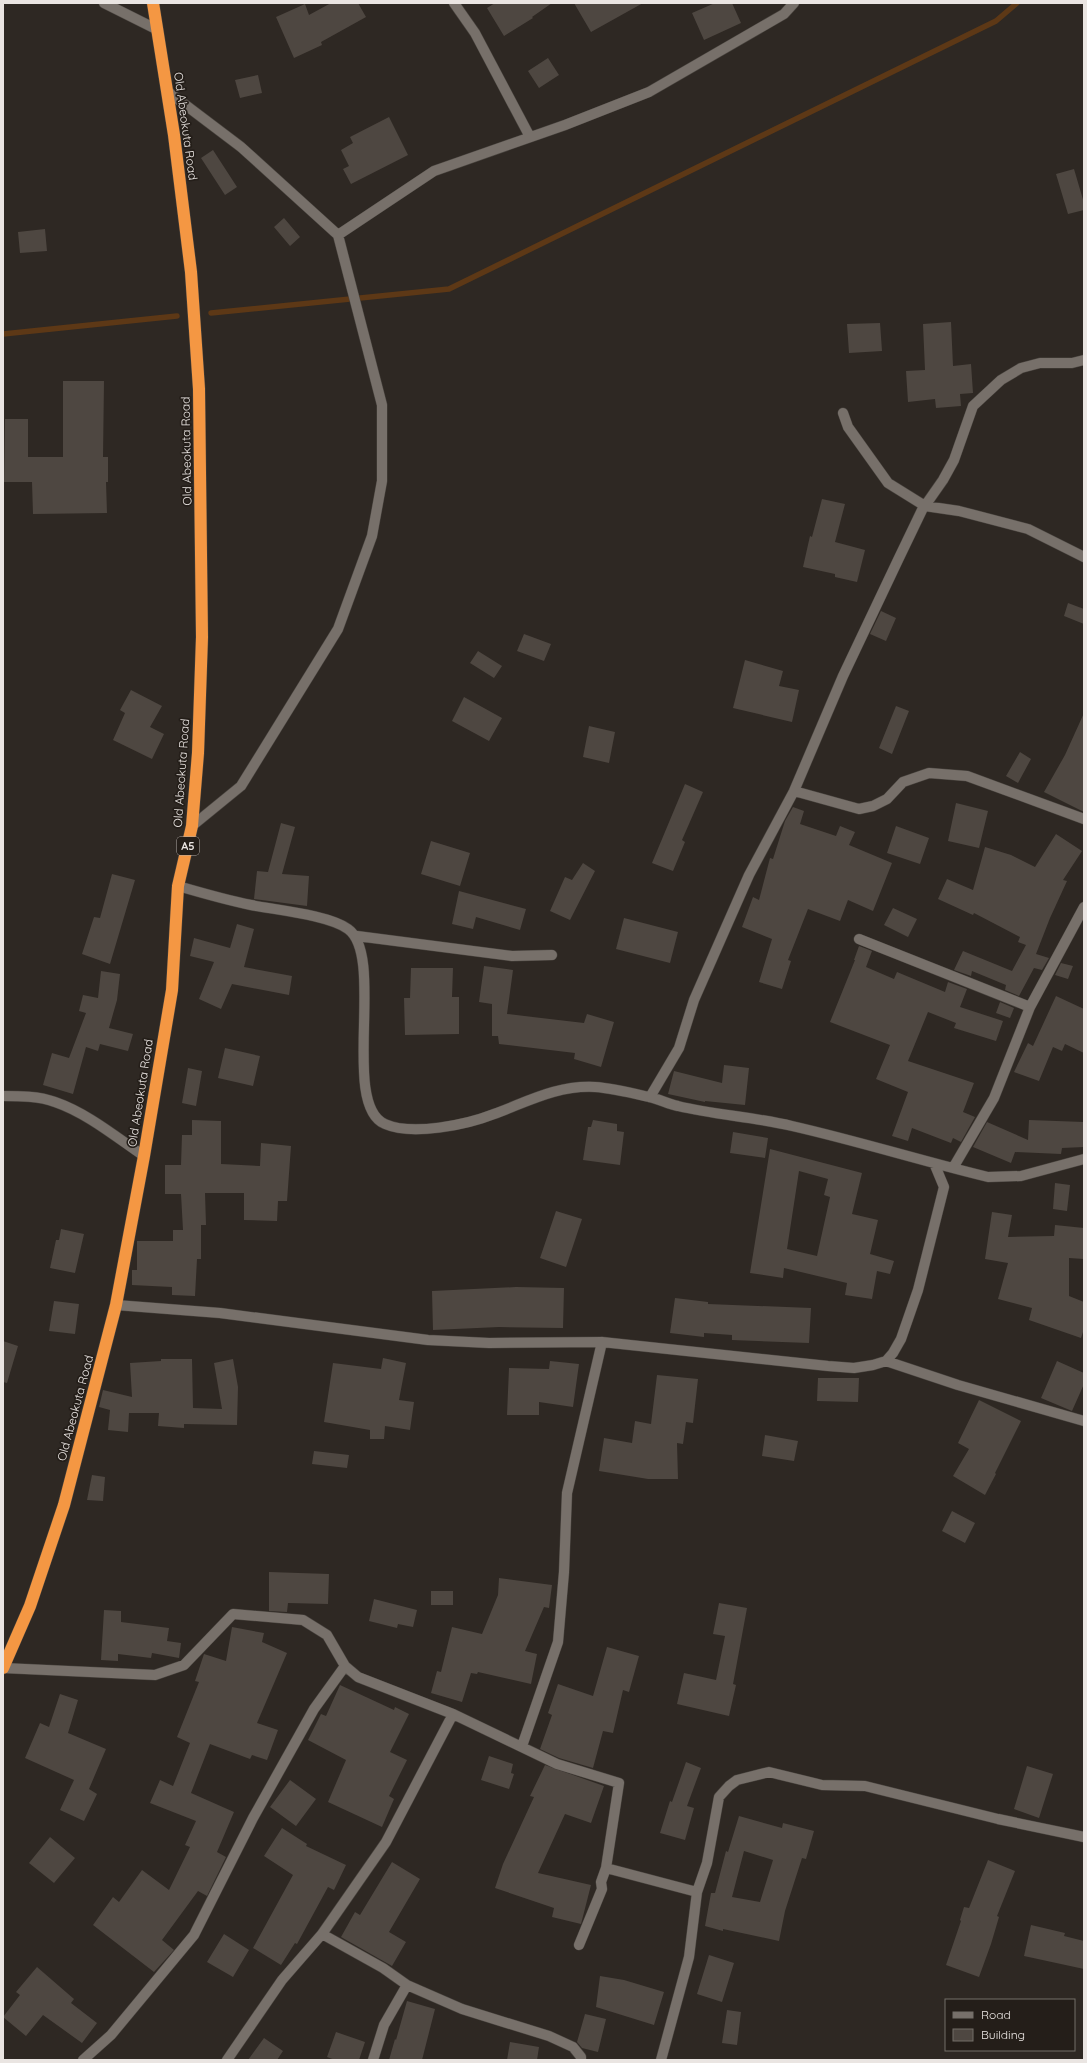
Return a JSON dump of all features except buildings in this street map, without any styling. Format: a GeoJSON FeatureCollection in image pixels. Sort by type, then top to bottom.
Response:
{"type":"FeatureCollection","features":[{"type":"Feature","properties":{"kind":"highway","name":"Old Abeokuta Road"},"geometry":{"type":"LineString","coordinates":[[3,1668],[30,1606],[64,1505],[116,1305],[144,1156],[172,990],[178,886],[192,826],[198,753],[202,637],[199,389],[191,272],[167,91],[153,3]]}},
{"type":"Feature","properties":{"kind":"street"},"geometry":{"type":"LineString","coordinates":[[104,3],[158,30]]}},
{"type":"Feature","properties":{"kind":"street"},"geometry":{"type":"LineString","coordinates":[[454,3],[475,33],[530,137]]}},
{"type":"Feature","properties":{"kind":"street"},"geometry":{"type":"LineString","coordinates":[[338,235],[434,171],[649,92],[784,14],[794,3]]}},
{"type":"Feature","properties":{"kind":"street"},"geometry":{"type":"LineString","coordinates":[[167,91],[241,147],[338,235],[382,405],[382,481],[372,536],[338,629],[245,781],[241,786],[192,826]]}},
{"type":"Feature","properties":{"kind":"street"},"geometry":{"type":"LineString","coordinates":[[650,1097],[679,1048],[694,1000],[749,875],[794,791],[843,676],[925,506],[954,460],[973,406],[1001,380],[1021,368],[1040,363],[1072,363],[1084,360]]}},
{"type":"Feature","properties":{"kind":"street"},"geometry":{"type":"LineString","coordinates":[[842,413],[848,427],[888,483],[925,506],[959,511],[1028,529],[1084,557]]}},
{"type":"Feature","properties":{"kind":"street"},"geometry":{"type":"LineString","coordinates":[[794,791],[859,809],[873,806],[887,799],[902,782],[929,772],[967,776],[1084,819]]}},
{"type":"Feature","properties":{"kind":"street"},"geometry":{"type":"LineString","coordinates":[[178,886],[248,904],[316,917],[346,928],[357,936],[512,956],[552,954]]}},
{"type":"Feature","properties":{"kind":"street"},"geometry":{"type":"LineString","coordinates":[[953,1168],[994,1098],[1030,1007],[1084,907]]}},
{"type":"Feature","properties":{"kind":"street"},"geometry":{"type":"LineString","coordinates":[[357,936],[364,957],[364,1075],[368,1098],[373,1113],[382,1123],[402,1130],[430,1129],[491,1116],[540,1095],[564,1088],[595,1087],[650,1097],[678,1106],[790,1125],[988,1177],[1022,1176],[1084,1159]]}},
{"type":"Feature","properties":{"kind":"street"},"geometry":{"type":"LineString","coordinates":[[859,939],[1030,1007]]}},
{"type":"Feature","properties":{"kind":"street"},"geometry":{"type":"LineString","coordinates":[[3,1096],[21,1096],[54,1101],[87,1118],[144,1156]]}},
{"type":"Feature","properties":{"kind":"street"},"geometry":{"type":"LineString","coordinates":[[116,1305],[220,1313],[428,1340],[489,1343],[602,1342],[628,1346],[847,1368],[873,1366],[886,1361],[893,1354],[904,1332],[918,1290],[944,1187],[934,1164]]}},
{"type":"Feature","properties":{"kind":"street"},"geometry":{"type":"LineString","coordinates":[[522,1746],[558,1642],[564,1572],[568,1492],[602,1342]]}},
{"type":"Feature","properties":{"kind":"street"},"geometry":{"type":"LineString","coordinates":[[886,1361],[958,1385],[1084,1421]]}},
{"type":"Feature","properties":{"kind":"street"},"geometry":{"type":"LineString","coordinates":[[3,1668],[155,1675],[184,1665],[232,1614],[303,1620],[327,1635],[345,1666],[358,1677],[453,1714],[557,1764],[619,1784],[606,1868],[601,1882],[602,1888],[579,1945]]}},
{"type":"Feature","properties":{"kind":"street"},"geometry":{"type":"LineString","coordinates":[[83,2060],[111,2035],[194,1935],[253,1818],[314,1708],[345,1666]]}},
{"type":"Feature","properties":{"kind":"street"},"geometry":{"type":"LineString","coordinates":[[227,2060],[282,1980],[322,1934],[386,1842],[453,1714]]}},
{"type":"Feature","properties":{"kind":"street"},"geometry":{"type":"LineString","coordinates":[[661,2060],[689,1957],[697,1892],[707,1863],[718,1797],[737,1780],[769,1772],[822,1784],[865,1786],[998,1819],[1084,1837]]}},
{"type":"Feature","properties":{"kind":"street"},"geometry":{"type":"LineString","coordinates":[[606,1868],[697,1892]]}},
{"type":"Feature","properties":{"kind":"street"},"geometry":{"type":"LineString","coordinates":[[322,1934],[383,1968],[407,1985],[462,2010],[549,2036],[573,2047],[581,2057],[581,2060]]}},
{"type":"Feature","properties":{"kind":"street"},"geometry":{"type":"LineString","coordinates":[[373,2060],[384,2025],[407,1985]]}},
{"type":"Feature","properties":{"kind":"waterway"},"geometry":{"type":"LineString","coordinates":[[211,313],[449,289],[996,21],[1017,3]]}},
{"type":"Feature","properties":{"kind":"waterway"},"geometry":{"type":"LineString","coordinates":[[3,334],[177,316]]}}]}
